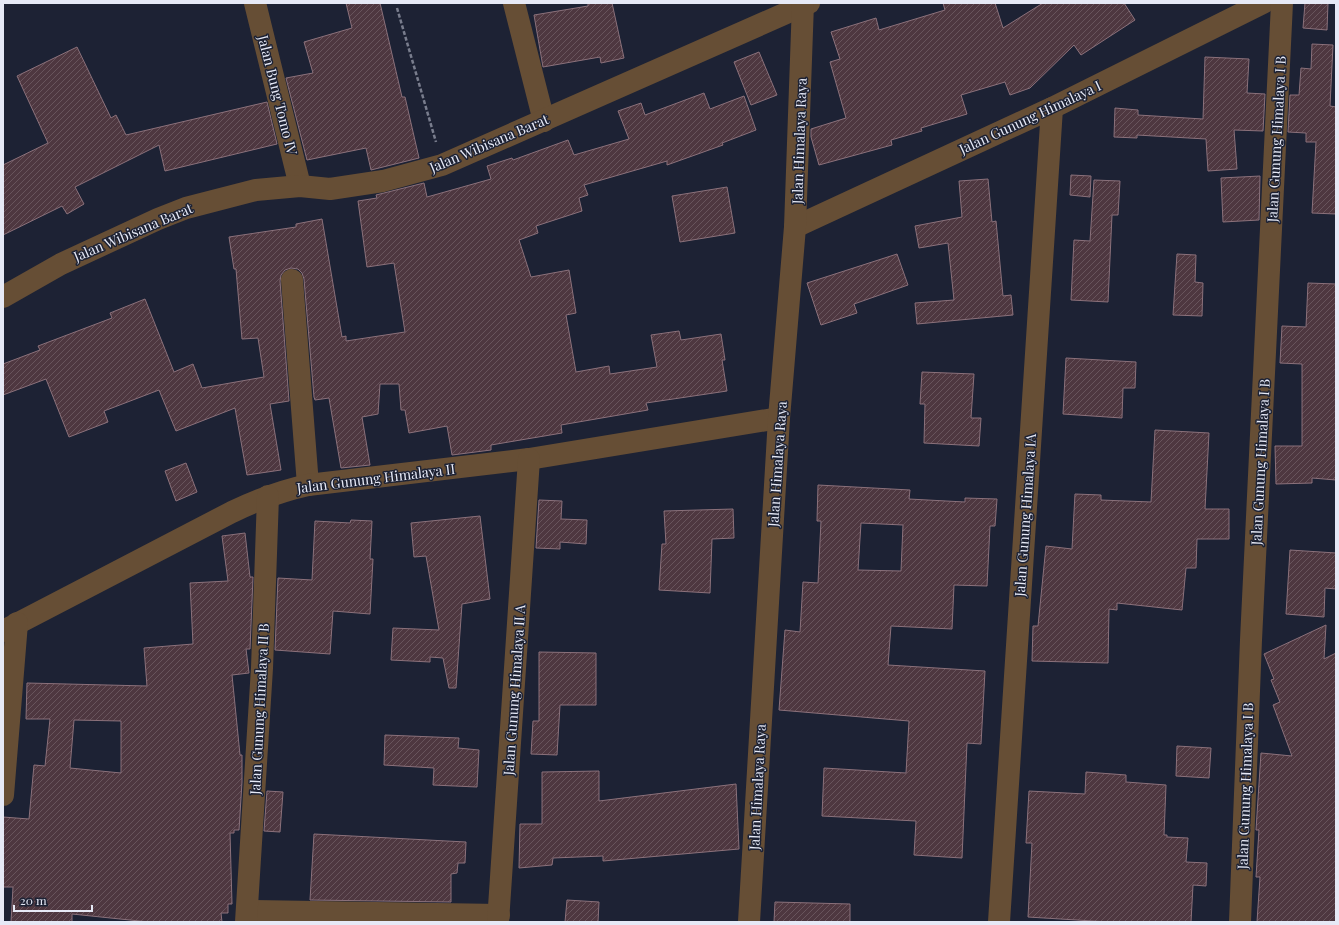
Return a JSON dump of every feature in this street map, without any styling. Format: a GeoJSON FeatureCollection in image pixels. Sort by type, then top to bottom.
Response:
{"type":"FeatureCollection","features":[{"type":"Feature","properties":{"kind":"street","name":"Jalan Bung Tomo IV"},"geometry":{"type":"LineString","coordinates":[[255,3],[300,186]]}},
{"type":"Feature","properties":{"kind":"street"},"geometry":{"type":"LineString","coordinates":[[514,3],[544,121]]}},
{"type":"Feature","properties":{"kind":"street","name":"Jalan Gunung Himalaya I"},"geometry":{"type":"LineString","coordinates":[[796,227],[1052,108],[1263,3]]}},
{"type":"Feature","properties":{"kind":"street","name":"Jalan Gunung Himalaya I B"},"geometry":{"type":"LineString","coordinates":[[1240,922],[1251,640],[1282,3]]}},
{"type":"Feature","properties":{"kind":"street","name":"Jalan Wibisana Barat"},"geometry":{"type":"LineString","coordinates":[[3,297],[61,264],[158,219],[186,208],[256,190],[300,186],[330,189],[383,181],[442,165],[806,4]]}},
{"type":"Feature","properties":{"kind":"street","name":"Jalan Himalaya Raya"},"geometry":{"type":"LineString","coordinates":[[749,922],[779,418],[796,227],[806,4]]}},
{"type":"Feature","properties":{"kind":"street","name":"Jalan Gunung Himalaya IA"},"geometry":{"type":"LineString","coordinates":[[999,922],[1052,108]]}},
{"type":"Feature","properties":{"kind":"street"},"geometry":{"type":"LineString","coordinates":[[292,280],[308,485]]}},
{"type":"Feature","properties":{"kind":"street","name":"Jalan Gunung Himalaya II"},"geometry":{"type":"LineString","coordinates":[[10,627],[225,516],[268,496],[308,485],[529,459],[779,418]]}},
{"type":"Feature","properties":{"kind":"street","name":"Jalan Gunung Himalaya II A"},"geometry":{"type":"LineString","coordinates":[[498,919],[529,459]]}},
{"type":"Feature","properties":{"kind":"street","name":"Jalan Gunung Himalaya II B"},"geometry":{"type":"LineString","coordinates":[[247,917],[262,668],[268,496]]}},
{"type":"Feature","properties":{"kind":"street"},"geometry":{"type":"LineString","coordinates":[[3,794],[10,627]]}},
{"type":"Feature","properties":{"kind":"street"},"geometry":{"type":"LineString","coordinates":[[247,917],[498,919]]}},
{"type":"Feature","properties":{"kind":"path"},"geometry":{"type":"LineString","coordinates":[[397,8],[442,165]]}},
{"type":"Feature","properties":{"kind":"building"},"geometry":{"type":"Polygon","coordinates":[[[346,3],[380,3],[402,97],[405,97],[419,158],[371,170],[366,148],[307,160],[286,78],[313,73],[304,42],[352,28],[346,3]]]}},
{"type":"Feature","properties":{"kind":"building"},"geometry":{"type":"Polygon","coordinates":[[[588,3],[612,3],[624,58],[601,63],[600,57],[543,67],[534,15],[588,6],[588,3]]]}},
{"type":"Feature","properties":{"kind":"building"},"geometry":{"type":"Polygon","coordinates":[[[943,3],[995,3],[1003,28],[1043,3],[1124,3],[1135,20],[1081,55],[1074,45],[1030,88],[1010,95],[1005,82],[961,95],[967,114],[921,128],[922,131],[891,140],[892,145],[819,165],[811,137],[811,129],[846,118],[830,62],[840,59],[831,32],[876,18],[879,30],[945,10],[943,3]]]}},
{"type":"Feature","properties":{"kind":"building"},"geometry":{"type":"Polygon","coordinates":[[[1305,3],[1328,3],[1327,30],[1303,28],[1305,3]]]}},
{"type":"Feature","properties":{"kind":"building"},"geometry":{"type":"Polygon","coordinates":[[[1312,44],[1333,45],[1330,106],[1336,107],[1336,214],[1312,213],[1316,142],[1306,142],[1306,133],[1288,132],[1290,95],[1299,95],[1301,68],[1311,69],[1312,44]]]}},
{"type":"Feature","properties":{"kind":"building"},"geometry":{"type":"Polygon","coordinates":[[[77,47],[111,118],[116,115],[126,135],[267,102],[277,144],[165,171],[159,145],[75,187],[84,204],[67,214],[62,206],[3,235],[3,165],[48,143],[17,76],[77,47]]]}},
{"type":"Feature","properties":{"kind":"building"},"geometry":{"type":"Polygon","coordinates":[[[759,52],[777,95],[751,105],[734,62],[759,52]]]}},
{"type":"Feature","properties":{"kind":"building"},"geometry":{"type":"Polygon","coordinates":[[[1205,57],[1249,59],[1247,93],[1265,94],[1263,131],[1234,130],[1237,169],[1208,171],[1206,139],[1137,135],[1137,138],[1114,137],[1115,108],[1138,110],[1138,115],[1203,119],[1205,57]]]}},
{"type":"Feature","properties":{"kind":"building"},"geometry":{"type":"Polygon","coordinates":[[[704,93],[710,109],[744,96],[756,130],[722,143],[723,145],[667,165],[667,161],[584,185],[588,195],[579,198],[582,211],[536,226],[538,233],[519,240],[531,277],[569,270],[576,313],[566,315],[576,372],[609,366],[610,374],[657,367],[651,335],[679,331],[681,340],[721,334],[725,360],[722,360],[727,391],[646,403],[648,410],[561,425],[562,433],[491,445],[491,450],[452,455],[447,426],[409,433],[405,410],[401,410],[399,384],[380,384],[378,414],[362,417],[370,465],[341,468],[329,398],[315,400],[314,397],[304,279],[302,273],[298,269],[291,268],[285,270],[281,275],[280,281],[289,401],[270,404],[281,470],[247,475],[235,408],[176,431],[159,390],[104,411],[108,422],[69,437],[46,379],[3,395],[3,364],[40,350],[38,346],[112,318],[110,313],[145,299],[174,372],[193,364],[202,388],[264,377],[258,338],[242,339],[236,269],[234,269],[229,237],[296,227],[296,224],[322,219],[342,337],[346,336],[346,341],[405,332],[394,263],[367,267],[358,201],[377,198],[376,195],[424,183],[427,197],[491,179],[487,166],[512,158],[513,160],[568,140],[574,155],[629,139],[618,111],[641,103],[645,115],[704,93]]]}},
{"type":"Feature","properties":{"kind":"building"},"geometry":{"type":"Polygon","coordinates":[[[1071,175],[1091,176],[1090,197],[1070,195],[1071,175]]]}},
{"type":"Feature","properties":{"kind":"building"},"geometry":{"type":"Polygon","coordinates":[[[1260,176],[1259,220],[1223,222],[1221,178],[1260,176]]]}},
{"type":"Feature","properties":{"kind":"building"},"geometry":{"type":"Polygon","coordinates":[[[988,179],[992,222],[996,221],[1003,296],[1011,295],[1013,315],[917,324],[915,303],[954,300],[948,243],[919,248],[915,226],[962,217],[959,181],[988,179]]]}},
{"type":"Feature","properties":{"kind":"building"},"geometry":{"type":"Polygon","coordinates":[[[1094,180],[1120,181],[1118,215],[1112,215],[1108,302],[1071,300],[1074,240],[1090,241],[1094,180]]]}},
{"type":"Feature","properties":{"kind":"building"},"geometry":{"type":"Polygon","coordinates":[[[727,187],[735,233],[680,242],[672,196],[727,187]]]}},
{"type":"Feature","properties":{"kind":"building"},"geometry":{"type":"Polygon","coordinates":[[[897,254],[908,285],[854,304],[857,313],[821,325],[807,283],[897,254]]]}},
{"type":"Feature","properties":{"kind":"building"},"geometry":{"type":"Polygon","coordinates":[[[1177,254],[1196,255],[1195,282],[1203,283],[1202,316],[1173,315],[1177,254]]]}},
{"type":"Feature","properties":{"kind":"building"},"geometry":{"type":"Polygon","coordinates":[[[1308,283],[1336,284],[1336,480],[1312,478],[1312,483],[1276,484],[1275,446],[1302,446],[1302,364],[1280,363],[1282,326],[1306,327],[1308,283]]]}},
{"type":"Feature","properties":{"kind":"building"},"geometry":{"type":"Polygon","coordinates":[[[1066,358],[1136,362],[1135,388],[1123,388],[1122,418],[1063,414],[1066,358]]]}},
{"type":"Feature","properties":{"kind":"building"},"geometry":{"type":"Polygon","coordinates":[[[922,372],[974,374],[971,418],[981,418],[979,446],[924,443],[925,404],[920,404],[922,372]]]}},
{"type":"Feature","properties":{"kind":"building"},"geometry":{"type":"Polygon","coordinates":[[[1155,430],[1209,433],[1205,509],[1229,509],[1229,539],[1197,539],[1196,568],[1186,568],[1182,610],[1117,603],[1117,610],[1109,609],[1108,663],[1032,661],[1033,626],[1038,626],[1046,546],[1072,549],[1075,494],[1101,495],[1101,500],[1151,502],[1155,430]]]}},
{"type":"Feature","properties":{"kind":"building"},"geometry":{"type":"Polygon","coordinates":[[[186,463],[197,492],[176,501],[165,471],[186,463]]]}},
{"type":"Feature","properties":{"kind":"building"},"geometry":{"type":"Polygon","coordinates":[[[818,485],[910,490],[909,499],[965,502],[965,498],[997,499],[995,526],[990,526],[987,586],[954,585],[952,629],[891,626],[888,665],[985,671],[981,744],[967,743],[962,858],[914,855],[916,821],[822,816],[824,768],[906,773],[909,721],[779,710],[785,630],[800,632],[803,582],[818,583],[821,521],[817,521],[818,485]],[[861,523],[858,570],[901,571],[903,525],[861,523]]]}},
{"type":"Feature","properties":{"kind":"building"},"geometry":{"type":"Polygon","coordinates":[[[539,500],[562,501],[561,519],[587,520],[586,544],[560,542],[560,549],[536,548],[539,500]]]}},
{"type":"Feature","properties":{"kind":"building"},"geometry":{"type":"Polygon","coordinates":[[[733,509],[734,538],[712,539],[710,593],[659,590],[662,544],[666,544],[664,511],[733,509]]]}},
{"type":"Feature","properties":{"kind":"building"},"geometry":{"type":"Polygon","coordinates":[[[480,516],[490,599],[462,604],[456,688],[449,688],[443,658],[430,657],[430,662],[391,660],[393,628],[439,630],[426,556],[414,557],[411,523],[480,516]]]}},
{"type":"Feature","properties":{"kind":"building"},"geometry":{"type":"Polygon","coordinates":[[[351,520],[372,521],[370,559],[373,559],[370,614],[333,611],[330,654],[275,650],[278,578],[312,580],[315,521],[350,523],[351,520]]]}},
{"type":"Feature","properties":{"kind":"building"},"geometry":{"type":"Polygon","coordinates":[[[245,533],[250,577],[253,577],[250,649],[246,649],[249,673],[232,675],[240,755],[242,755],[242,782],[239,830],[234,830],[234,833],[230,833],[232,904],[228,904],[228,913],[221,913],[222,922],[149,922],[72,914],[72,922],[11,922],[13,887],[3,887],[3,817],[29,819],[34,765],[45,766],[50,719],[26,719],[27,683],[147,686],[144,648],[193,644],[190,583],[228,581],[222,536],[245,533]],[[74,720],[70,768],[121,773],[121,721],[74,720]]]}},
{"type":"Feature","properties":{"kind":"building"},"geometry":{"type":"Polygon","coordinates":[[[1290,550],[1336,553],[1336,589],[1325,588],[1324,617],[1286,614],[1290,550]]]}},
{"type":"Feature","properties":{"kind":"building"},"geometry":{"type":"Polygon","coordinates":[[[1326,625],[1324,659],[1336,653],[1336,922],[1257,922],[1260,877],[1256,877],[1259,830],[1256,830],[1261,753],[1292,756],[1273,705],[1280,702],[1271,680],[1274,679],[1264,654],[1326,625]]]}},
{"type":"Feature","properties":{"kind":"building"},"geometry":{"type":"Polygon","coordinates":[[[539,652],[596,653],[596,705],[560,705],[557,755],[531,754],[533,721],[539,721],[539,652]]]}},
{"type":"Feature","properties":{"kind":"building"},"geometry":{"type":"Polygon","coordinates":[[[385,735],[459,738],[458,748],[479,750],[477,787],[433,785],[434,768],[384,765],[385,735]]]}},
{"type":"Feature","properties":{"kind":"building"},"geometry":{"type":"Polygon","coordinates":[[[1177,746],[1211,748],[1209,778],[1176,776],[1177,746]]]}},
{"type":"Feature","properties":{"kind":"building"},"geometry":{"type":"Polygon","coordinates":[[[599,771],[599,801],[736,784],[739,849],[603,861],[603,856],[553,858],[552,865],[519,868],[520,824],[542,824],[542,772],[599,771]]]}},
{"type":"Feature","properties":{"kind":"building"},"geometry":{"type":"Polygon","coordinates":[[[1086,772],[1126,775],[1126,782],[1166,785],[1164,835],[1167,835],[1167,837],[1188,838],[1186,862],[1207,863],[1206,886],[1193,885],[1191,922],[1109,922],[1028,917],[1032,843],[1026,843],[1029,791],[1085,794],[1086,772]]]}},
{"type":"Feature","properties":{"kind":"building"},"geometry":{"type":"Polygon","coordinates":[[[267,791],[283,792],[280,832],[264,831],[267,791]]]}},
{"type":"Feature","properties":{"kind":"building"},"geometry":{"type":"Polygon","coordinates":[[[314,834],[466,842],[465,863],[458,863],[457,873],[451,874],[451,902],[310,900],[314,834]]]}},
{"type":"Feature","properties":{"kind":"building"},"geometry":{"type":"Polygon","coordinates":[[[567,900],[599,902],[598,922],[565,922],[567,900]]]}},
{"type":"Feature","properties":{"kind":"building"},"geometry":{"type":"Polygon","coordinates":[[[775,902],[850,904],[850,922],[774,922],[775,902]]]}}]}
